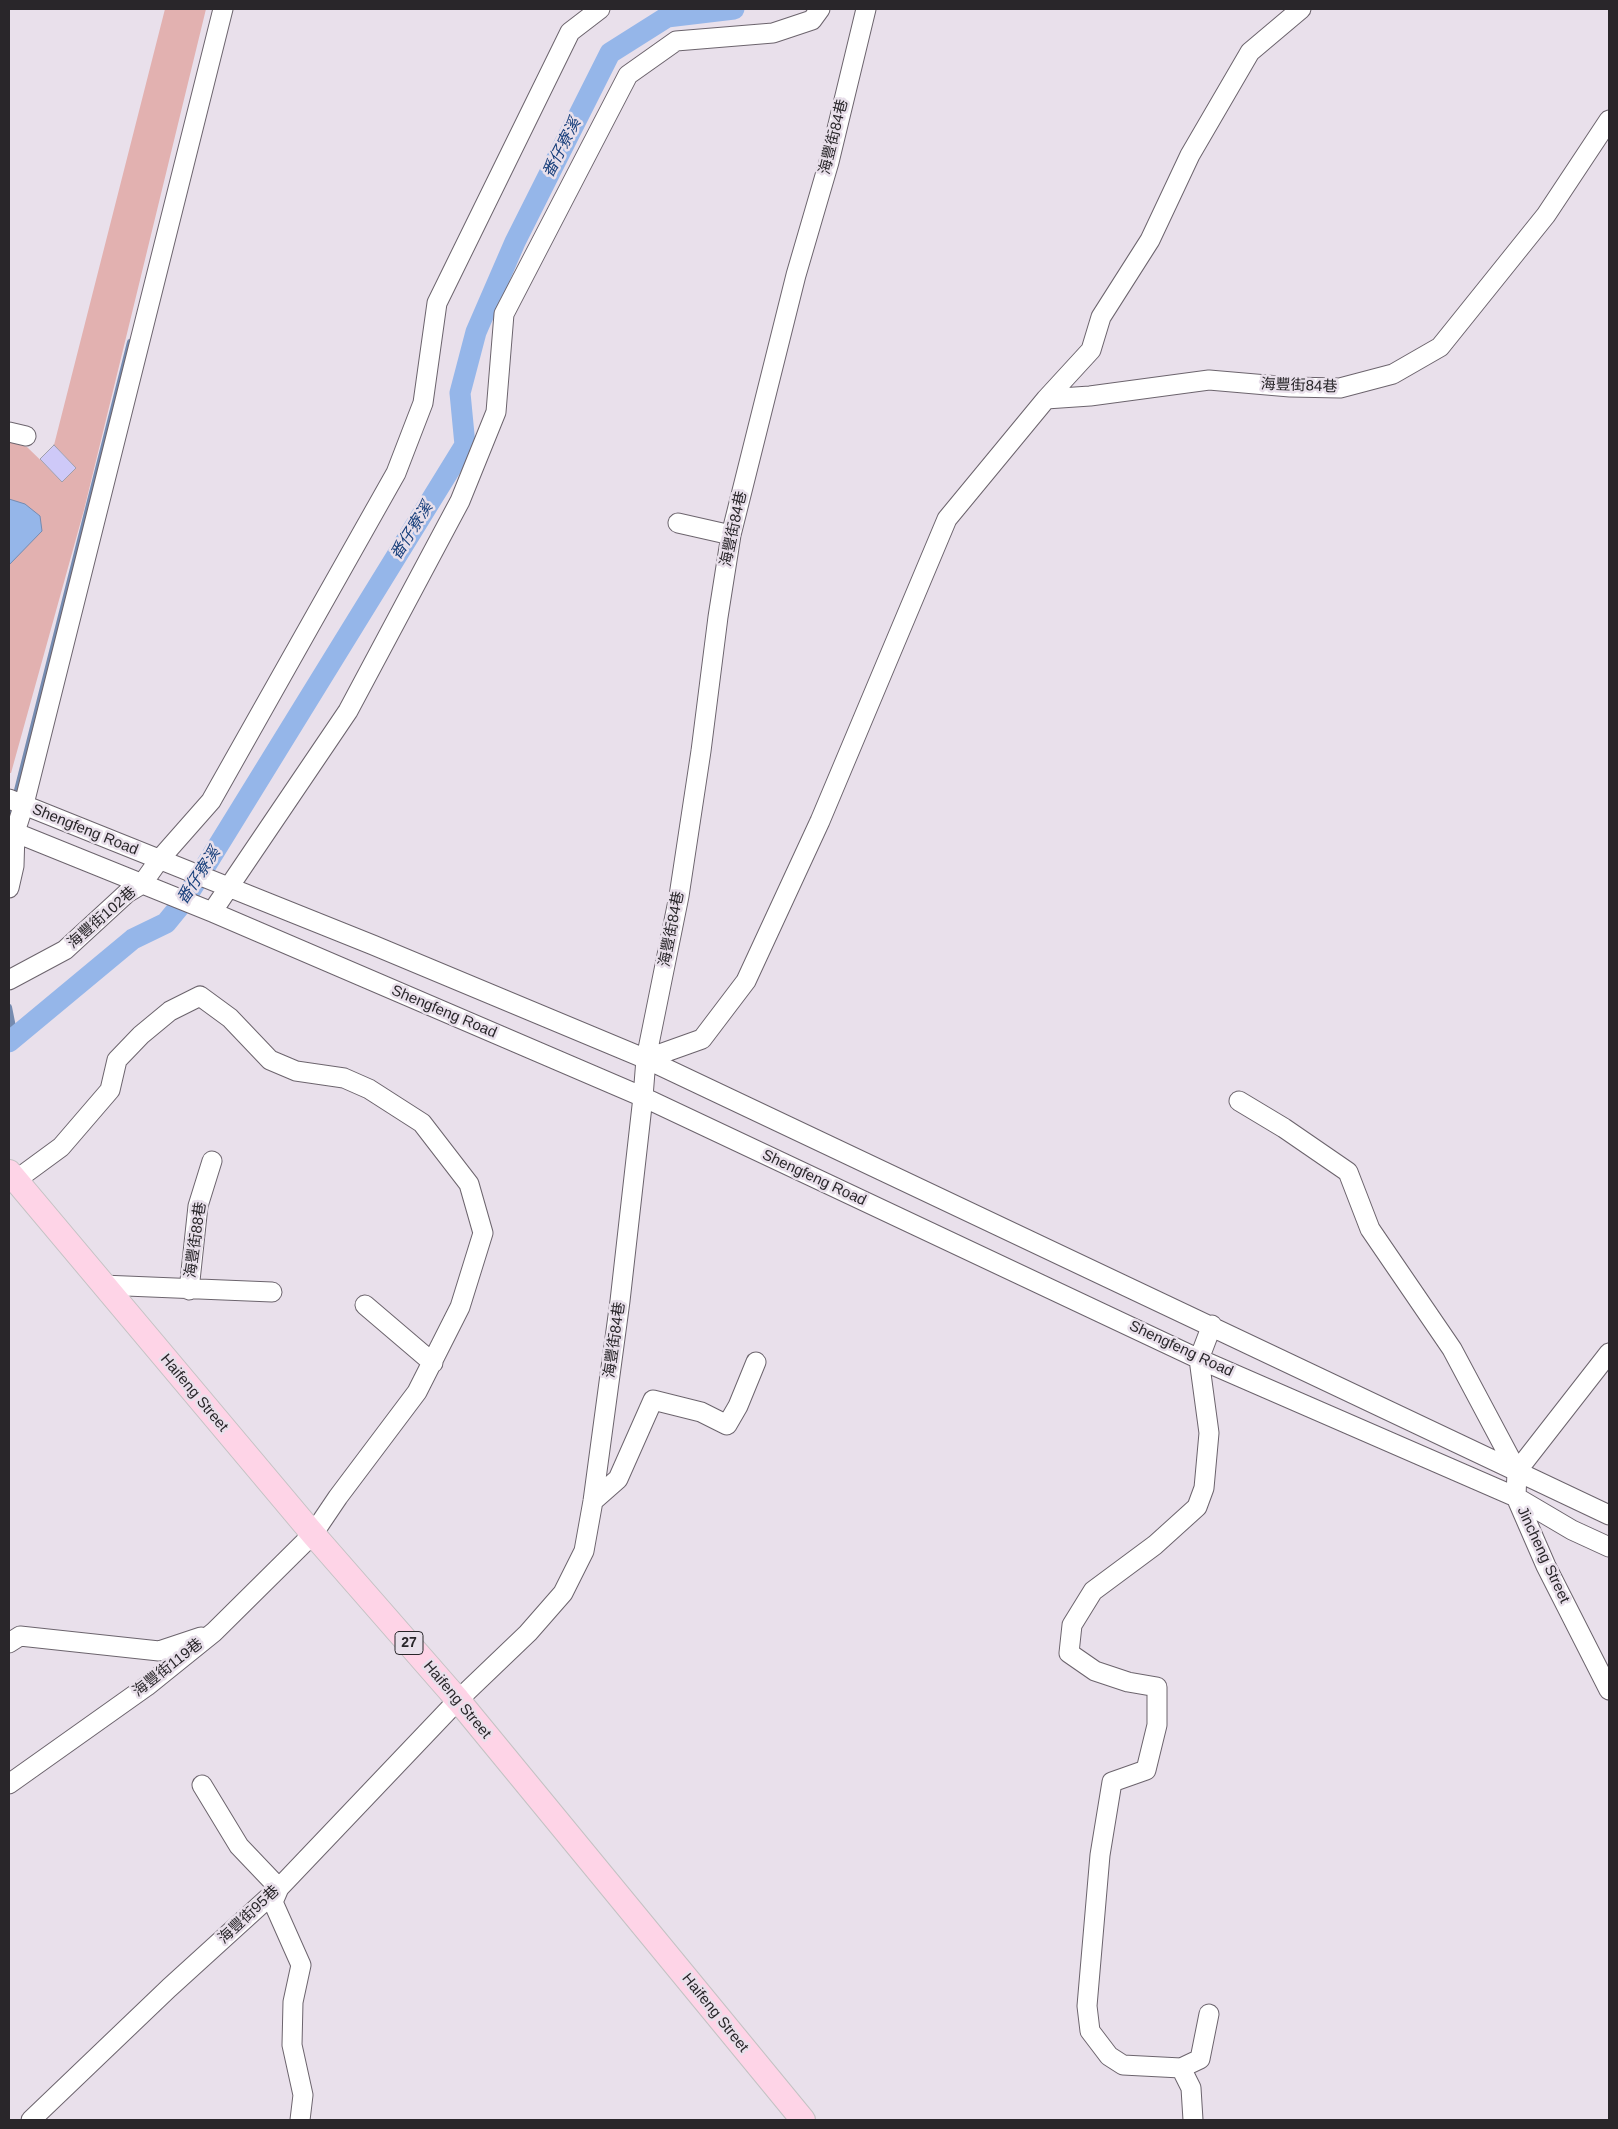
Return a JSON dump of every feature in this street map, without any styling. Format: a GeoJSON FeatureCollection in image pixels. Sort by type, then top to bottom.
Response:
{"type":"FeatureCollection","features":[{"type":"Feature","properties":{"kind":"main road","name":"Haifeng Street"},"geometry":{"type":"LineString","coordinates":[[12,1176],[313,1534],[458,1700],[802,2120]]}},
{"type":"Feature","properties":{"kind":"street"},"geometry":{"type":"LineString","coordinates":[[9,888],[14,866],[12,831],[16,802],[223,9]]}},
{"type":"Feature","properties":{"kind":"street","name":"海豐街102巷"},"geometry":{"type":"LineString","coordinates":[[9,980],[65,950],[127,893],[142,884],[159,860],[212,801],[396,473],[423,403],[437,303],[570,32],[600,9]]}},
{"type":"Feature","properties":{"kind":"street"},"geometry":{"type":"LineString","coordinates":[[212,912],[348,711],[460,500],[496,412],[504,314],[628,75],[676,41],[773,33],[812,20],[820,9]]}},
{"type":"Feature","properties":{"kind":"street","name":"海豐街84巷"},"geometry":{"type":"LineString","coordinates":[[458,1700],[528,1633],[563,1593],[584,1551],[593,1501],[620,1301],[646,1059],[679,896],[702,751],[718,617],[731,535],[796,275],[828,162],[866,9]]}},
{"type":"Feature","properties":{"kind":"street"},"geometry":{"type":"LineString","coordinates":[[646,1059],[702,1039],[746,981],[820,821],[947,519],[1046,399],[1091,350],[1101,317],[1150,240],[1190,155],[1250,52],[1301,9]]}},
{"type":"Feature","properties":{"kind":"street","name":"海豐街84巷"},"geometry":{"type":"LineString","coordinates":[[1046,399],[1090,396],[1209,380],[1290,388],[1340,388],[1393,374],[1440,347],[1546,215],[1609,120]]}},
{"type":"Feature","properties":{"kind":"street"},"geometry":{"type":"LineString","coordinates":[[678,523],[731,535]]}},
{"type":"Feature","properties":{"kind":"street","name":"Shengfeng Road"},"geometry":{"type":"LineString","coordinates":[[16,802],[373,946],[646,1059],[1212,1325],[1609,1515]]}},
{"type":"Feature","properties":{"kind":"street","name":"Shengfeng Road"},"geometry":{"type":"LineString","coordinates":[[12,831],[212,912],[643,1097],[1199,1359],[1516,1497],[1572,1530],[1609,1546]]}},
{"type":"Feature","properties":{"kind":"street","name":"海豐街119巷"},"geometry":{"type":"LineString","coordinates":[[9,1784],[147,1686],[214,1632],[313,1534],[338,1497],[417,1392],[460,1307],[483,1233],[469,1184],[422,1123],[369,1089],[344,1078],[296,1071],[270,1060],[230,1018],[200,996],[170,1011],[142,1035],[118,1060],[110,1090],[61,1147],[12,1176]]}},
{"type":"Feature","properties":{"kind":"street"},"geometry":{"type":"LineString","coordinates":[[1239,1101],[1284,1128],[1348,1172],[1370,1229],[1452,1349],[1517,1471],[1609,1353]]}},
{"type":"Feature","properties":{"kind":"street","name":"海豐街88巷"},"geometry":{"type":"LineString","coordinates":[[189,1290],[198,1206],[212,1161]]}},
{"type":"Feature","properties":{"kind":"street","name":"海豐街88巷"},"geometry":{"type":"LineString","coordinates":[[102,1285],[272,1292]]}},
{"type":"Feature","properties":{"kind":"street"},"geometry":{"type":"LineString","coordinates":[[365,1305],[433,1363]]}},
{"type":"Feature","properties":{"kind":"street"},"geometry":{"type":"LineString","coordinates":[[1209,2014],[1200,2059],[1181,2068],[1123,2065],[1109,2056],[1090,2031],[1087,2006],[1100,1855],[1112,1782],[1146,1770],[1157,1726],[1157,1687],[1128,1682],[1095,1671],[1069,1653],[1072,1625],[1093,1591],[1155,1545],[1197,1507],[1204,1488],[1209,1433],[1199,1359],[1212,1325]]}},
{"type":"Feature","properties":{"kind":"street"},"geometry":{"type":"LineString","coordinates":[[593,1501],[618,1479],[653,1400],[701,1412],[727,1425],[738,1406],[756,1362]]}},
{"type":"Feature","properties":{"kind":"street","name":"Jincheng Street"},"geometry":{"type":"LineString","coordinates":[[1517,1471],[1516,1497],[1546,1566],[1609,1690]]}},
{"type":"Feature","properties":{"kind":"street"},"geometry":{"type":"LineString","coordinates":[[9,1642],[20,1636],[159,1651],[214,1632]]}},
{"type":"Feature","properties":{"kind":"street","name":"海豐街95巷"},"geometry":{"type":"LineString","coordinates":[[31,2120],[169,1988],[279,1888],[458,1700]]}},
{"type":"Feature","properties":{"kind":"street"},"geometry":{"type":"LineString","coordinates":[[202,1784],[239,1846],[279,1888],[273,1902],[301,1965],[293,2002],[292,2045],[303,2095],[300,2120]]}},
{"type":"Feature","properties":{"kind":"street"},"geometry":{"type":"LineString","coordinates":[[1181,2068],[1191,2088],[1193,2120]]}},
{"type":"Feature","properties":{"kind":"shaded area"},"geometry":{"type":"Polygon","coordinates":[[[165,9],[206,9],[84,510],[11,773],[9,773],[9,442],[27,447],[62,481],[76,468],[54,445],[165,9]]]}},
{"type":"Feature","properties":{"kind":"water"},"geometry":{"type":"Polygon","coordinates":[[[9,499],[25,504],[40,516],[42,531],[9,565],[9,499]]]}},
{"type":"Feature","properties":{"kind":"building"},"geometry":{"type":"Polygon","coordinates":[[[54,445],[76,468],[62,482],[40,459],[54,445]]]}},
{"type":"Feature","properties":{"kind":"waterway","name":"番仔寮溪"},"geometry":{"type":"LineString","coordinates":[[9,1042],[133,939],[166,923],[184,901],[465,445],[460,393],[476,332],[515,242],[610,53],[667,17],[734,9]]}},
{"type":"Feature","properties":{"kind":"waterway"},"geometry":{"type":"LineString","coordinates":[[9,822],[130,342]]}},
{"type":"Feature","properties":{"kind":"waterway"},"geometry":{"type":"LineString","coordinates":[[9,1007],[15,1037]]}}]}
